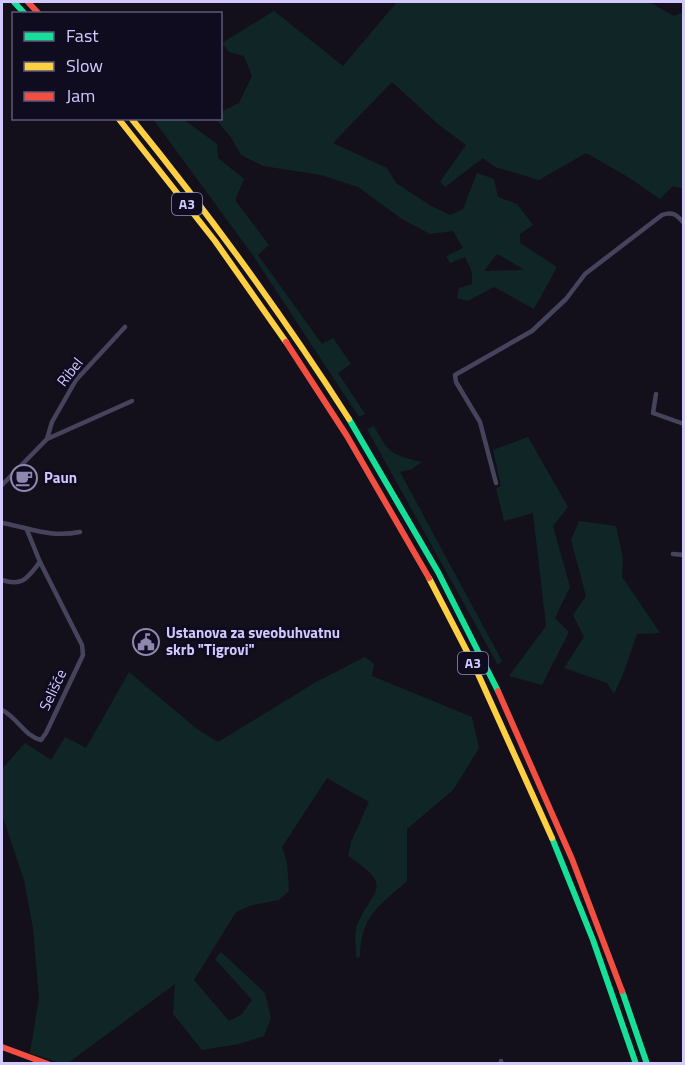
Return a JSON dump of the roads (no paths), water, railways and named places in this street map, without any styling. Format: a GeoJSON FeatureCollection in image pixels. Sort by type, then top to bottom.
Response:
{"type":"FeatureCollection","features":[{"type":"Feature","properties":{"kind":"main road","name":"A3"},"geometry":{"type":"LineString","coordinates":[[120,120],[218,244],[282,334],[344,431],[424,568],[464,642],[532,790],[590,930],[636,1064]]}},
{"type":"Feature","properties":{"kind":"main road","name":"A3"},"geometry":{"type":"LineString","coordinates":[[133,120],[183,183],[280,314],[356,431],[436,567],[475,643],[541,786],[600,926],[646,1064]]}},
{"type":"Feature","properties":{"kind":"main road"},"geometry":{"type":"LineString","coordinates":[[2,1047],[48,1064]]}},
{"type":"Feature","properties":{"kind":"street"},"geometry":{"type":"LineString","coordinates":[[496,483],[480,422],[456,382],[455,375],[532,331],[566,299],[585,274],[663,216],[670,213],[675,214],[684,223]]}},
{"type":"Feature","properties":{"kind":"street","name":"Ribel"},"geometry":{"type":"LineString","coordinates":[[47,440],[52,422],[76,380],[125,327]]}},
{"type":"Feature","properties":{"kind":"street"},"geometry":{"type":"LineString","coordinates":[[656,394],[653,413],[656,416],[684,424]]}},
{"type":"Feature","properties":{"kind":"street","name":"Ribel"},"geometry":{"type":"LineString","coordinates":[[2,485],[47,440],[132,401]]}},
{"type":"Feature","properties":{"kind":"street"},"geometry":{"type":"LineString","coordinates":[[2,523],[27,530],[63,535],[80,532]]}},
{"type":"Feature","properties":{"kind":"street"},"geometry":{"type":"LineString","coordinates":[[2,580],[15,584],[23,581],[40,562],[27,530]]}},
{"type":"Feature","properties":{"kind":"street"},"geometry":{"type":"LineString","coordinates":[[673,554],[684,555]]}},
{"type":"Feature","properties":{"kind":"street","name":"Selišće"},"geometry":{"type":"LineString","coordinates":[[2,710],[18,721],[34,739],[41,740],[83,655],[82,645],[40,562]]}},
{"type":"Feature","properties":{"kind":"place","name":"Paun"},"geometry":{"type":"Point","coordinates":[24,478]}},
{"type":"Feature","properties":{"kind":"place","name":"Ustanova za sveobuhvatnu skrb \"Tigrovi\""},"geometry":{"type":"Point","coordinates":[146,642]}}]}
